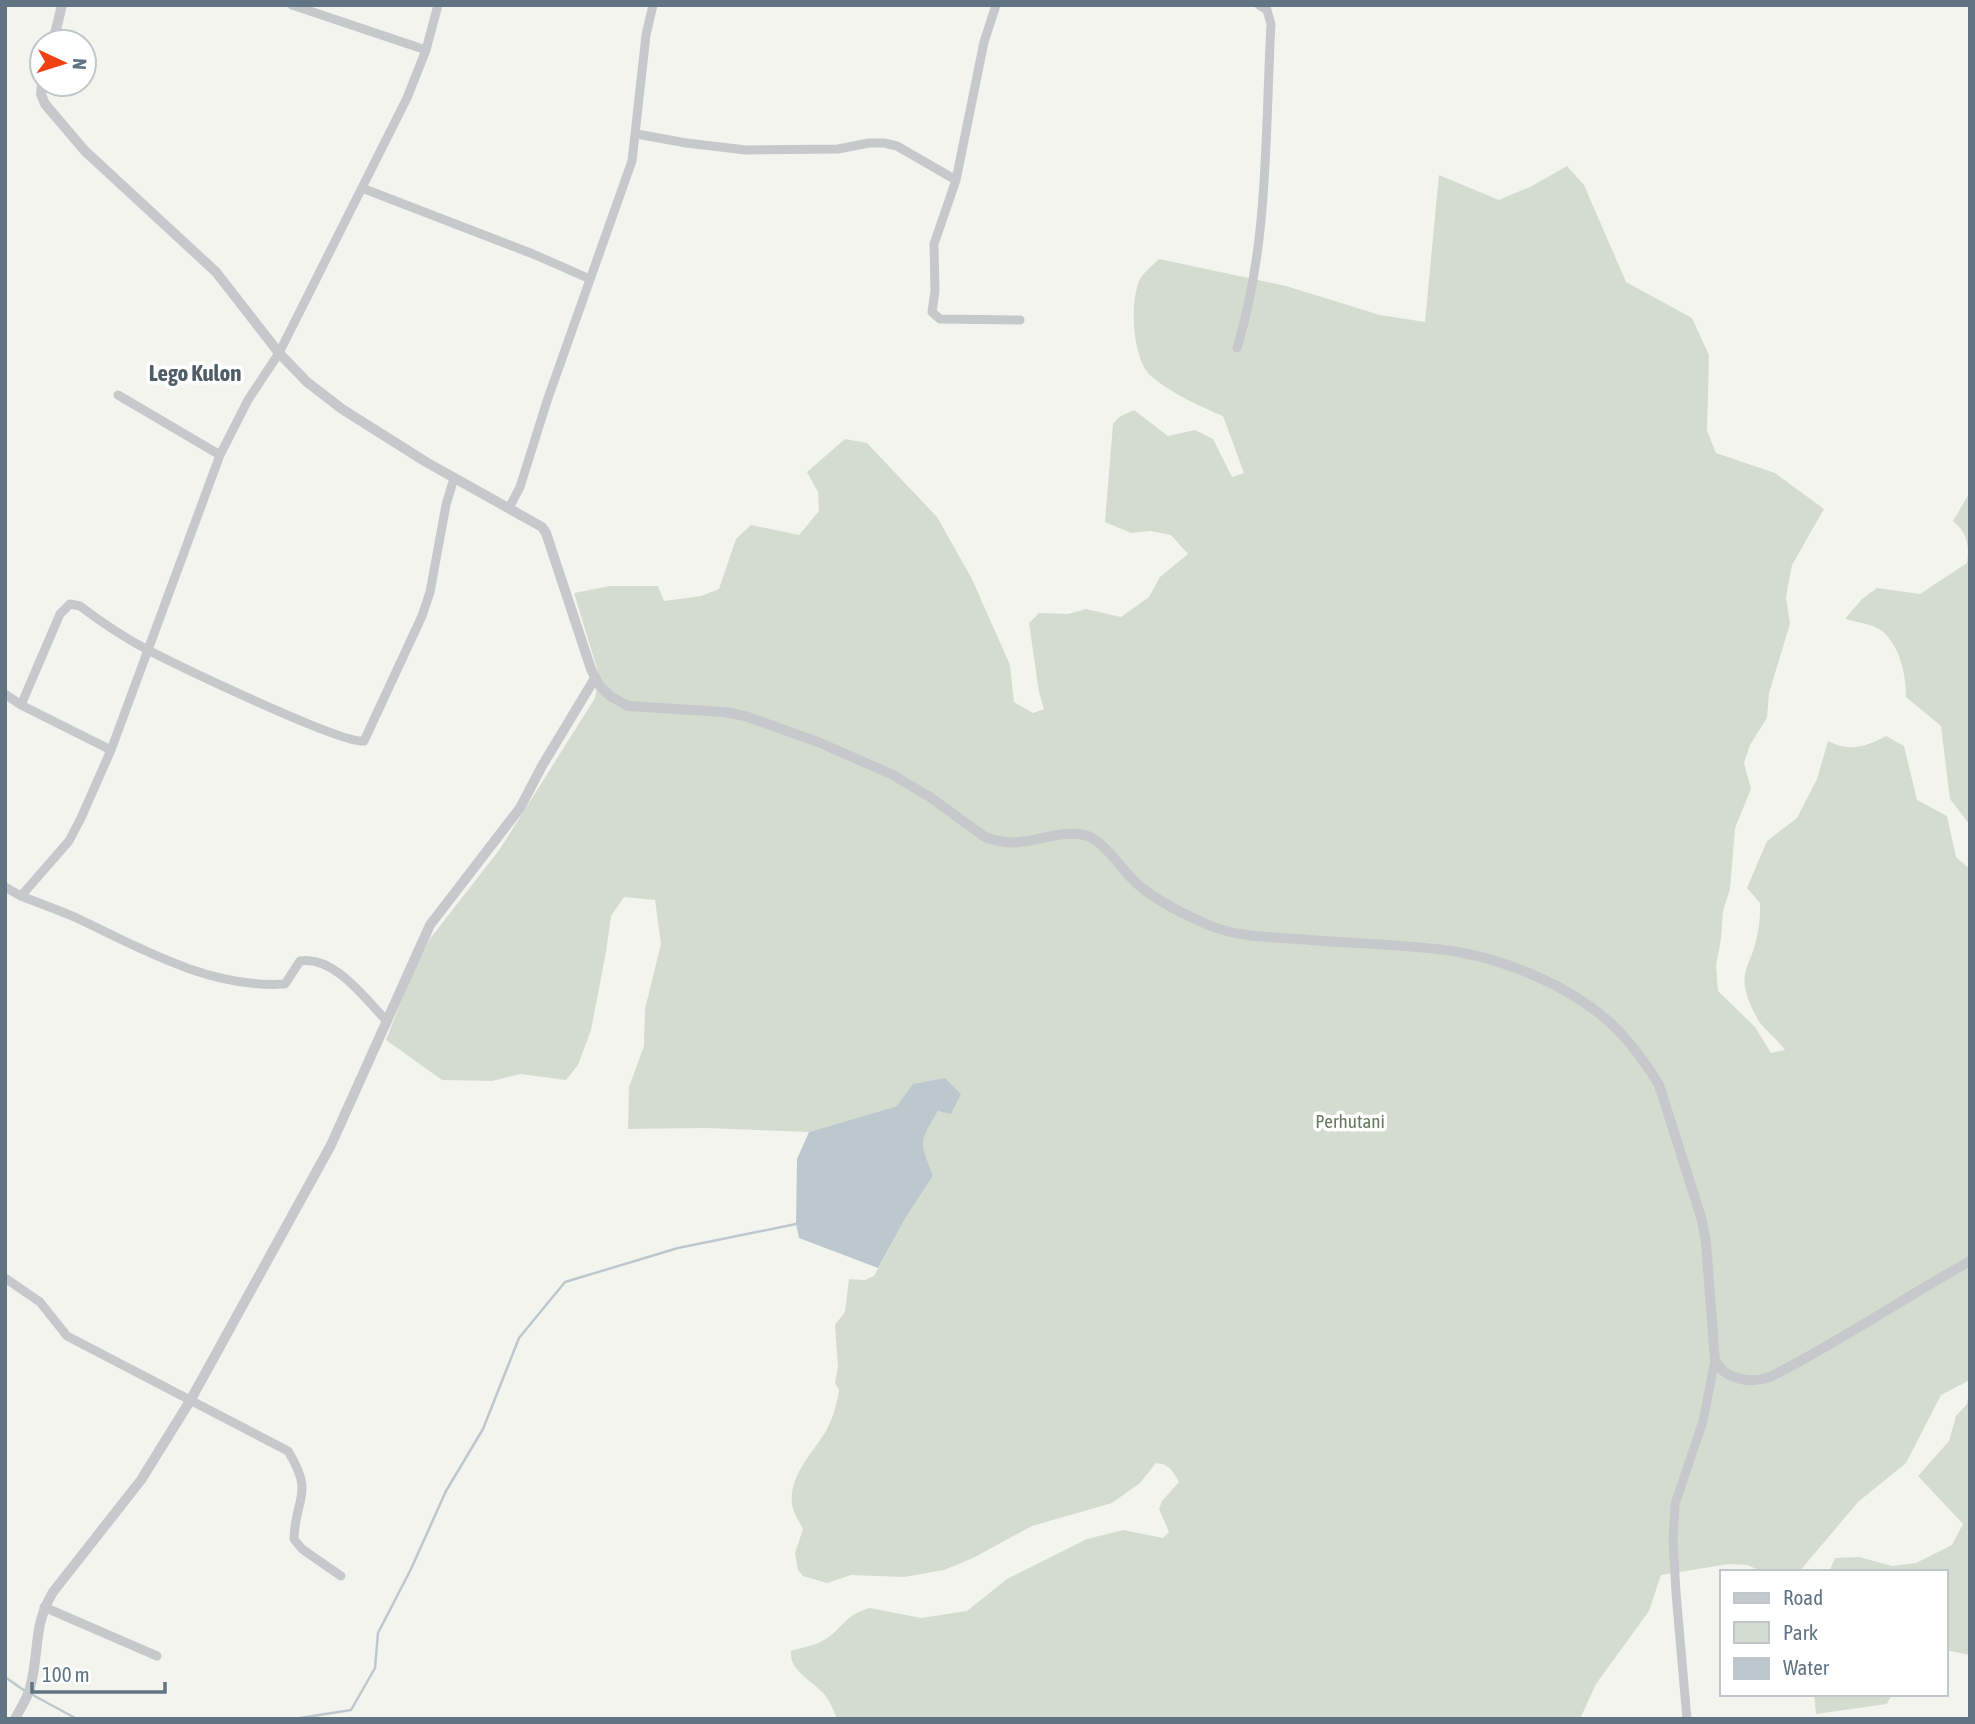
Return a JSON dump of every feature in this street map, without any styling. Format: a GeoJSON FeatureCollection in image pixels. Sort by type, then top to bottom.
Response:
{"type":"FeatureCollection","features":[{"type":"Feature","properties":{"kind":"street"},"geometry":{"type":"LineString","coordinates":[[56,28],[62,5]]}},
{"type":"Feature","properties":{"kind":"street"},"geometry":{"type":"LineString","coordinates":[[292,5],[426,50]]}},
{"type":"Feature","properties":{"kind":"street"},"geometry":{"type":"LineString","coordinates":[[21,896],[69,841],[111,750],[146,649],[220,456],[248,400],[279,353],[407,98],[426,50],[438,5]]}},
{"type":"Feature","properties":{"kind":"street"},"geometry":{"type":"LineString","coordinates":[[509,508],[520,487],[547,401],[629,173],[637,134],[646,35],[653,5]]}},
{"type":"Feature","properties":{"kind":"street"},"geometry":{"type":"LineString","coordinates":[[996,5],[984,42],[956,180],[934,244],[935,291],[932,312],[940,319],[1020,320]]}},
{"type":"Feature","properties":{"kind":"street"},"geometry":{"type":"LineString","coordinates":[[1237,348],[1255,276],[1262,222],[1271,24],[1267,10],[1259,5]]}},
{"type":"Feature","properties":{"kind":"street"},"geometry":{"type":"LineString","coordinates":[[43,98],[85,151],[216,272],[279,353],[307,382],[342,409],[454,478],[539,525],[546,533],[594,678],[610,696],[628,706],[724,712],[745,716],[798,734],[891,774],[995,841],[1023,843],[1074,834],[1091,837],[1104,847],[1127,875],[1143,889],[1210,926],[1291,938],[1456,951],[1492,959],[1586,1004],[1607,1020],[1647,1066],[1659,1085],[1702,1220],[1706,1243],[1715,1360],[1703,1421],[1675,1504],[1673,1540],[1687,1719]]}},
{"type":"Feature","properties":{"kind":"street"},"geometry":{"type":"LineString","coordinates":[[637,134],[746,150],[838,149],[884,143],[897,146],[956,180]]}},
{"type":"Feature","properties":{"kind":"street"},"geometry":{"type":"LineString","coordinates":[[362,188],[590,279]]}},
{"type":"Feature","properties":{"kind":"street"},"geometry":{"type":"LineString","coordinates":[[118,395],[220,456]]}},
{"type":"Feature","properties":{"kind":"street"},"geometry":{"type":"LineString","coordinates":[[21,705],[60,614],[71,604],[146,649],[292,716],[349,740],[364,741],[422,616],[430,592],[454,478]]}},
{"type":"Feature","properties":{"kind":"street"},"geometry":{"type":"LineString","coordinates":[[15,1719],[30,1688],[36,1636],[44,1607],[141,1480],[190,1401],[331,1145],[430,925],[520,808],[594,678]]}},
{"type":"Feature","properties":{"kind":"street"},"geometry":{"type":"LineString","coordinates":[[5,694],[21,705],[111,750]]}},
{"type":"Feature","properties":{"kind":"street"},"geometry":{"type":"LineString","coordinates":[[5,887],[124,942],[179,964],[244,982],[285,984],[300,961],[323,962],[340,974],[387,1021]]}},
{"type":"Feature","properties":{"kind":"street"},"geometry":{"type":"LineString","coordinates":[[1715,1360],[1723,1372],[1738,1378],[1761,1380],[1770,1377],[1825,1349],[1970,1261]]}},
{"type":"Feature","properties":{"kind":"street"},"geometry":{"type":"LineString","coordinates":[[5,1278],[40,1302],[67,1336],[288,1451],[302,1480],[303,1495],[294,1539],[302,1549],[341,1576]]}},
{"type":"Feature","properties":{"kind":"street"},"geometry":{"type":"LineString","coordinates":[[44,1607],[157,1656]]}},
{"type":"Feature","properties":{"kind":"green space","name":"Perhutani"},"geometry":{"type":"Polygon","coordinates":[[[1567,166],[1584,185],[1626,282],[1692,318],[1709,355],[1707,431],[1716,453],[1775,473],[1824,509],[1792,565],[1786,597],[1790,624],[1769,693],[1767,718],[1750,745],[1744,763],[1751,789],[1735,828],[1730,889],[1723,911],[1716,965],[1718,991],[1755,1027],[1771,1053],[1785,1050],[1759,1021],[1745,989],[1746,971],[1755,944],[1760,910],[1760,903],[1747,888],[1767,841],[1797,818],[1817,779],[1828,741],[1857,747],[1886,736],[1904,746],[1917,800],[1947,816],[1956,857],[1970,869],[1970,1380],[1941,1395],[1906,1463],[1858,1502],[1801,1570],[1759,1570],[1747,1565],[1729,1564],[1661,1575],[1649,1611],[1596,1684],[1580,1719],[837,1719],[824,1694],[797,1670],[791,1658],[791,1651],[821,1642],[849,1618],[870,1608],[921,1618],[967,1611],[1007,1579],[1087,1539],[1123,1530],[1163,1538],[1169,1532],[1159,1509],[1162,1501],[1179,1482],[1170,1469],[1156,1463],[1140,1483],[1112,1503],[1032,1526],[973,1558],[944,1570],[904,1577],[851,1575],[827,1583],[803,1576],[798,1570],[795,1553],[803,1529],[795,1514],[792,1493],[798,1474],[826,1431],[836,1406],[839,1390],[835,1383],[838,1367],[835,1325],[845,1312],[849,1279],[865,1280],[874,1276],[906,1217],[933,1176],[922,1149],[925,1129],[935,1115],[961,1093],[897,1106],[809,1132],[705,1128],[628,1129],[629,1087],[644,1046],[645,1009],[661,944],[655,900],[624,897],[611,916],[591,1030],[578,1065],[566,1080],[520,1074],[492,1081],[442,1080],[386,1040],[409,981],[429,940],[500,849],[595,698],[599,675],[574,593],[610,586],[658,586],[664,601],[701,596],[719,589],[736,539],[751,525],[799,535],[819,511],[818,492],[807,472],[845,439],[867,443],[937,517],[972,579],[1010,665],[1014,702],[1033,713],[1044,709],[1029,623],[1039,613],[1068,614],[1086,609],[1121,617],[1149,597],[1160,577],[1188,554],[1171,535],[1150,531],[1131,533],[1105,522],[1113,424],[1119,417],[1134,410],[1168,436],[1195,430],[1213,439],[1232,477],[1244,473],[1223,416],[1169,389],[1145,369],[1134,330],[1134,302],[1140,279],[1146,271],[1159,259],[1286,286],[1380,315],[1425,322],[1439,175],[1499,200],[1532,186],[1567,166]]]}},
{"type":"Feature","properties":{"kind":"green space"},"geometry":{"type":"Polygon","coordinates":[[[1970,492],[1970,825],[1950,799],[1941,726],[1906,697],[1905,679],[1898,652],[1882,631],[1845,619],[1862,599],[1877,588],[1920,594],[1967,563],[1966,540],[1962,530],[1953,521],[1970,492]]]}},
{"type":"Feature","properties":{"kind":"green space"},"geometry":{"type":"Polygon","coordinates":[[[1970,1384],[1970,1655],[1947,1650],[1947,1570],[1830,1570],[1835,1558],[1859,1557],[1892,1566],[1916,1563],[1952,1545],[1963,1524],[1918,1476],[1949,1441],[1956,1416],[1967,1404],[1970,1384]]]}},
{"type":"Feature","properties":{"kind":"green space"},"geometry":{"type":"Polygon","coordinates":[[[1814,1696],[1891,1696],[1887,1704],[1816,1714],[1814,1696]]]}},
{"type":"Feature","properties":{"kind":"water"},"geometry":{"type":"Polygon","coordinates":[[[945,1078],[961,1094],[951,1114],[938,1111],[924,1137],[925,1156],[933,1176],[906,1217],[878,1268],[799,1238],[796,1224],[797,1159],[809,1132],[897,1106],[913,1084],[945,1078]]]}},
{"type":"Feature","properties":{"kind":"waterway"},"geometry":{"type":"LineString","coordinates":[[294,1719],[351,1710],[375,1668],[378,1633],[411,1569],[446,1491],[483,1429],[519,1338],[565,1282],[678,1248],[796,1224]]}},
{"type":"Feature","properties":{"kind":"waterway"},"geometry":{"type":"LineString","coordinates":[[5,1677],[25,1691]]}},
{"type":"Feature","properties":{"kind":"waterway"},"geometry":{"type":"LineString","coordinates":[[31,1694],[77,1719]]}},
{"type":"Feature","properties":{"kind":"district","name":"Lego Kulon"},"geometry":{"type":"Point","coordinates":[195,373]}}]}
